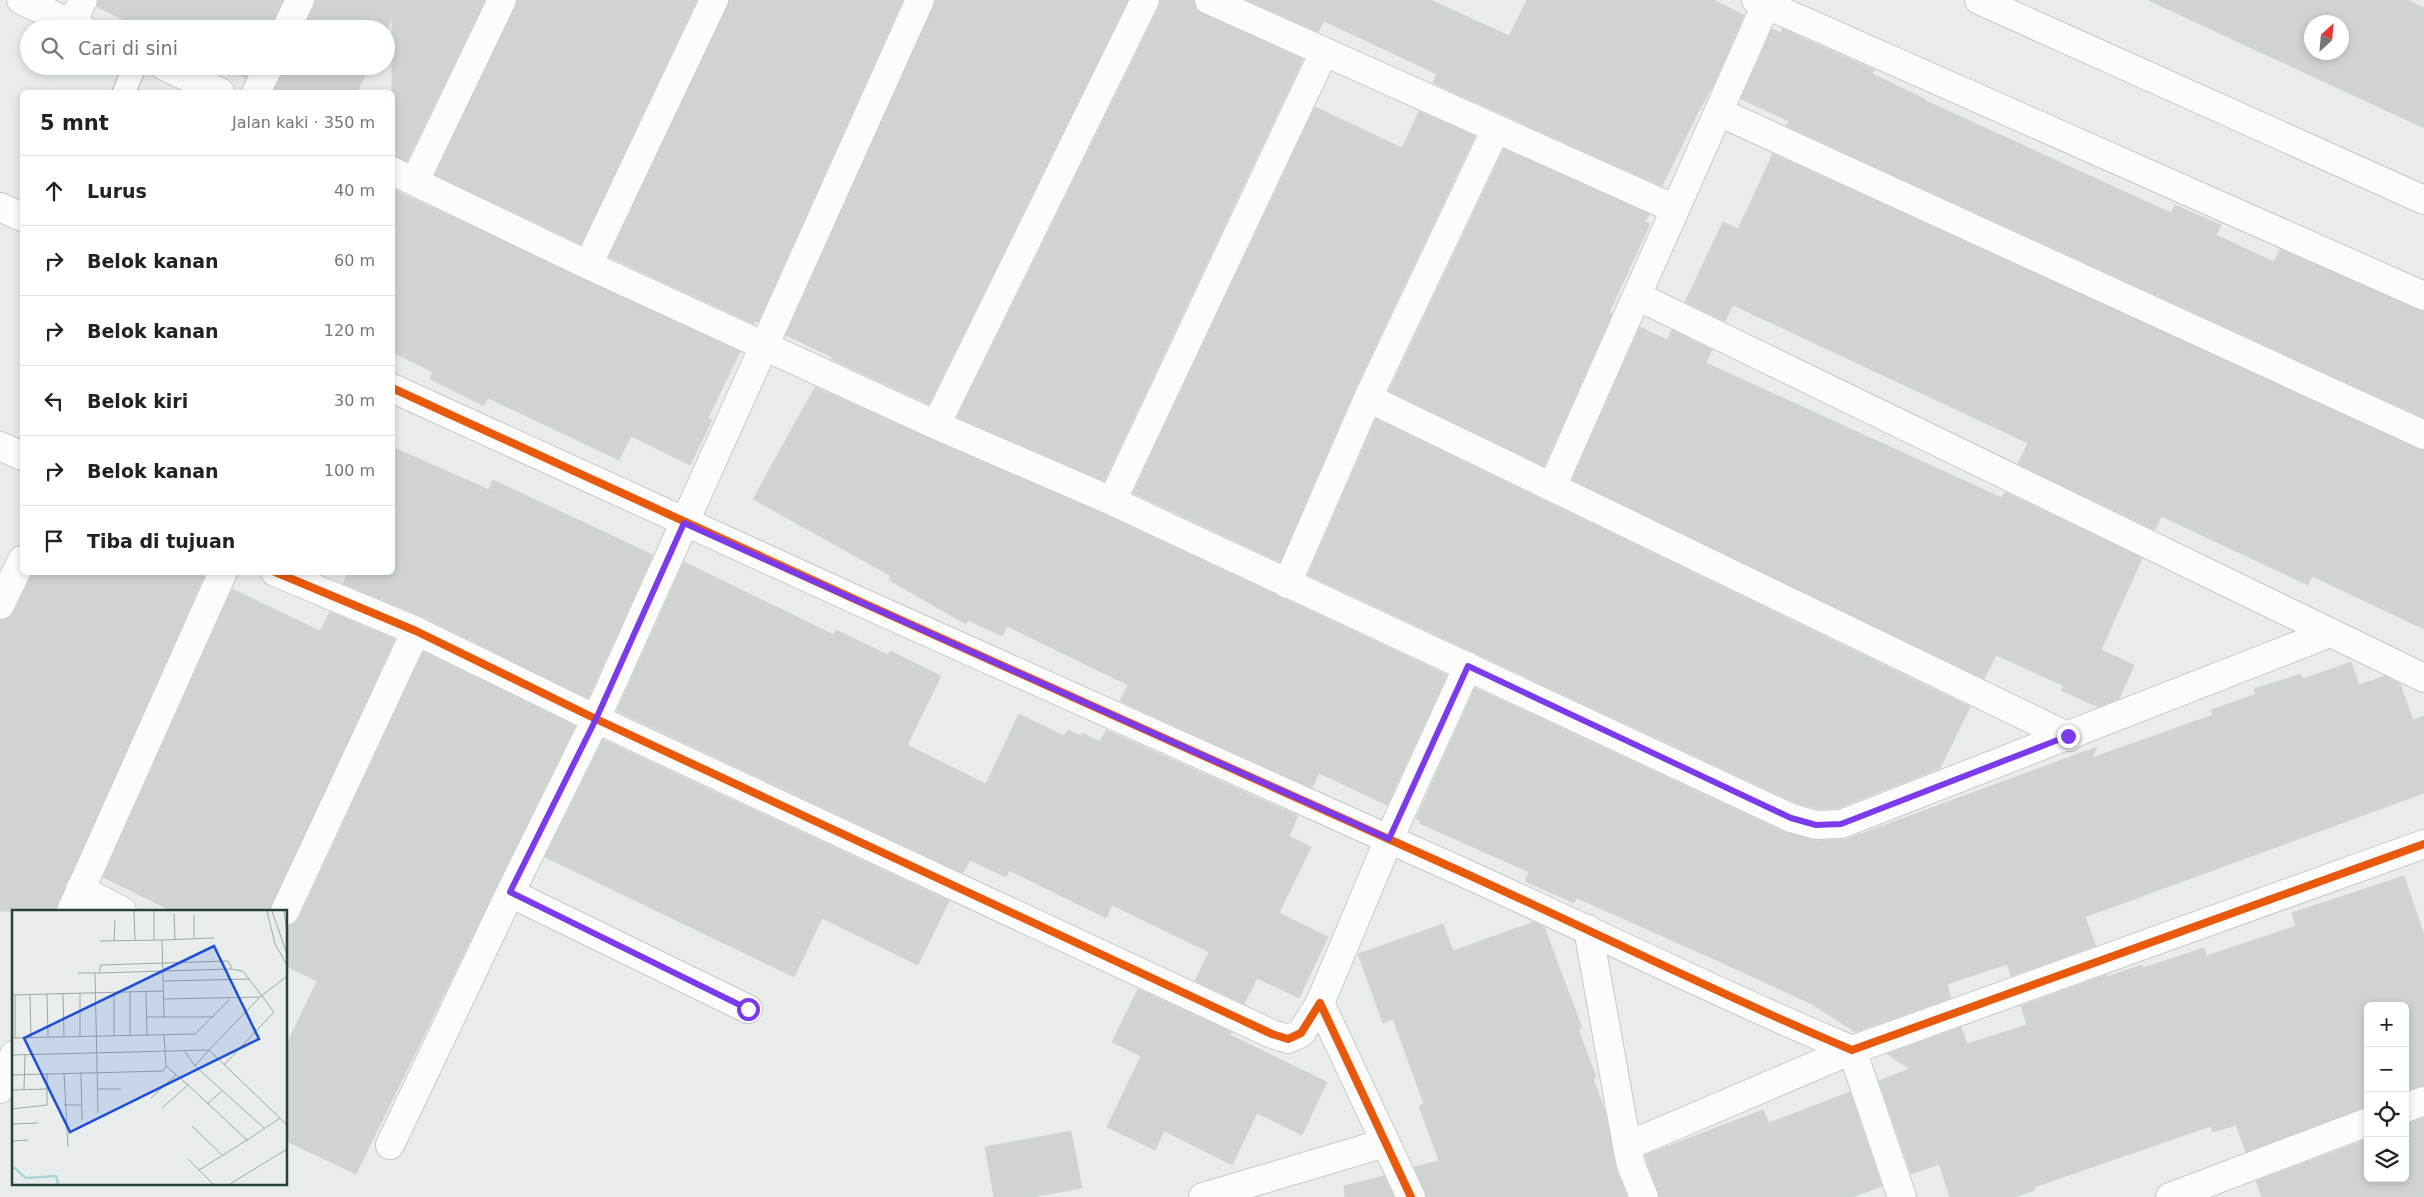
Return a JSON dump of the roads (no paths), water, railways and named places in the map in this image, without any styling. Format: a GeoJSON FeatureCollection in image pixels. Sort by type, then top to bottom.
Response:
{"type":"FeatureCollection","features":[{"type":"Feature","properties":{"kind":"street"},"geometry":{"type":"LineString","coordinates":[[21,0],[79,17]]}},
{"type":"Feature","properties":{"kind":"street"},"geometry":{"type":"LineString","coordinates":[[290,20],[300,0]]}},
{"type":"Feature","properties":{"kind":"street"},"geometry":{"type":"LineString","coordinates":[[502,0],[404,176],[588,265],[936,425],[1112,501],[1791,818],[1816,825],[1841,824],[2330,633]]}},
{"type":"Feature","properties":{"kind":"street"},"geometry":{"type":"LineString","coordinates":[[588,265],[714,0]]}},
{"type":"Feature","properties":{"kind":"street"},"geometry":{"type":"LineString","coordinates":[[390,1145],[510,892],[596,719],[763,344],[920,0]]}},
{"type":"Feature","properties":{"kind":"street"},"geometry":{"type":"LineString","coordinates":[[936,425],[1145,0]]}},
{"type":"Feature","properties":{"kind":"street"},"geometry":{"type":"LineString","coordinates":[[1209,0],[1675,209]]}},
{"type":"Feature","properties":{"kind":"street"},"geometry":{"type":"LineString","coordinates":[[1979,0],[2424,200]]}},
{"type":"Feature","properties":{"kind":"street"},"geometry":{"type":"LineString","coordinates":[[1552,487],[1719,112],[1763,2],[2424,296]]}},
{"type":"Feature","properties":{"kind":"street"},"geometry":{"type":"LineString","coordinates":[[1112,501],[1324,52]]}},
{"type":"Feature","properties":{"kind":"street"},"geometry":{"type":"LineString","coordinates":[[183,75],[216,90]]}},
{"type":"Feature","properties":{"kind":"street"},"geometry":{"type":"LineString","coordinates":[[257,90],[264,75]]}},
{"type":"Feature","properties":{"kind":"street"},"geometry":{"type":"LineString","coordinates":[[1719,112],[2424,436]]}},
{"type":"Feature","properties":{"kind":"street"},"geometry":{"type":"LineString","coordinates":[[1287,584],[1368,398],[1496,129]]}},
{"type":"Feature","properties":{"kind":"street"},"geometry":{"type":"LineString","coordinates":[[0,207],[20,216]]}},
{"type":"Feature","properties":{"kind":"street"},"geometry":{"type":"LineString","coordinates":[[1637,296],[2424,678]]}},
{"type":"Feature","properties":{"kind":"street"},"geometry":{"type":"LineString","coordinates":[[395,389],[684,523],[1588,929],[1755,1009],[1852,1050],[1902,1197]]}},
{"type":"Feature","properties":{"kind":"street"},"geometry":{"type":"LineString","coordinates":[[1368,398],[2068,736]]}},
{"type":"Feature","properties":{"kind":"street"},"geometry":{"type":"LineString","coordinates":[[0,446],[20,455]]}},
{"type":"Feature","properties":{"kind":"street"},"geometry":{"type":"LineString","coordinates":[[0,605],[20,564]]}},
{"type":"Feature","properties":{"kind":"street"},"geometry":{"type":"LineString","coordinates":[[118,910],[75,900],[222,575]]}},
{"type":"Feature","properties":{"kind":"street"},"geometry":{"type":"LineString","coordinates":[[282,575],[416,631],[596,719],[1272,1034],[1288,1038],[1301,1033],[1320,1003],[1389,839],[1468,666]]}},
{"type":"Feature","properties":{"kind":"street"},"geometry":{"type":"LineString","coordinates":[[285,910],[416,631]]}},
{"type":"Feature","properties":{"kind":"street"},"geometry":{"type":"LineString","coordinates":[[1627,1146],[1852,1050],[2424,844]]}},
{"type":"Feature","properties":{"kind":"street"},"geometry":{"type":"LineString","coordinates":[[510,892],[748,1009]]}},
{"type":"Feature","properties":{"kind":"street"},"geometry":{"type":"LineString","coordinates":[[1588,929],[1631,1166],[1644,1197]]}},
{"type":"Feature","properties":{"kind":"street"},"geometry":{"type":"LineString","coordinates":[[1320,1003],[1411,1197]]}},
{"type":"Feature","properties":{"kind":"street"},"geometry":{"type":"LineString","coordinates":[[0,1090],[12,1060]]}},
{"type":"Feature","properties":{"kind":"street"},"geometry":{"type":"LineString","coordinates":[[2409,1107],[2424,1101]]}},
{"type":"Feature","properties":{"kind":"street"},"geometry":{"type":"LineString","coordinates":[[2170,1197],[2364,1124]]}},
{"type":"Feature","properties":{"kind":"street"},"geometry":{"type":"LineString","coordinates":[[1203,1197],[1385,1143]]}},
{"type":"Feature","properties":{"kind":"lane"},"geometry":{"type":"LineString","coordinates":[[125,90],[131,75]]}}]}
